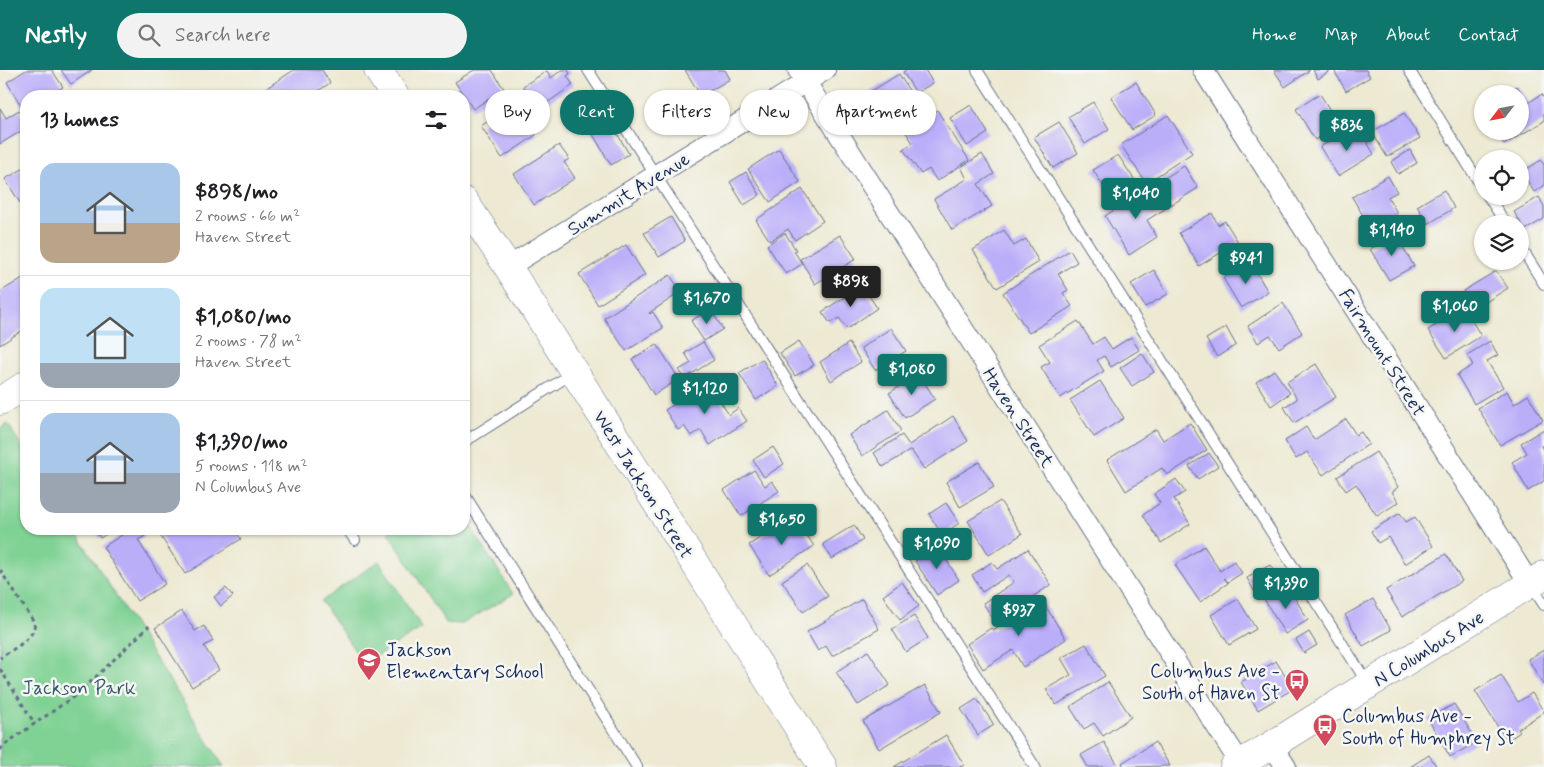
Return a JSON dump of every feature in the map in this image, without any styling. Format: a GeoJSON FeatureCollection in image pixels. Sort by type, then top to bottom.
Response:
{"type":"FeatureCollection","features":[{"type":"Feature","properties":{"kind":"street"},"geometry":{"type":"LineString","coordinates":[[378,70],[391,90]]}},
{"type":"Feature","properties":{"kind":"street","name":"Summit Avenue"},"geometry":{"type":"LineString","coordinates":[[508,267],[655,176],[802,76],[825,70]]}},
{"type":"Feature","properties":{"kind":"street","name":"Fairmount Street"},"geometry":{"type":"LineString","coordinates":[[1203,70],[1539,588]]}},
{"type":"Feature","properties":{"kind":"street","name":"Haven Street"},"geometry":{"type":"LineString","coordinates":[[802,76],[1237,765]]}},
{"type":"Feature","properties":{"kind":"street","name":"West Jackson Street"},"geometry":{"type":"LineString","coordinates":[[470,211],[508,267],[823,767]]}},
{"type":"Feature","properties":{"kind":"street"},"geometry":{"type":"LineString","coordinates":[[0,401],[20,389]]}},
{"type":"Feature","properties":{"kind":"street","name":"N Columbus Ave"},"geometry":{"type":"LineString","coordinates":[[1237,765],[1279,756],[1368,685],[1539,588]]}},
{"type":"Feature","properties":{"kind":"lane"},"geometry":{"type":"LineString","coordinates":[[588,70],[1035,767]]}},
{"type":"Feature","properties":{"kind":"lane"},"geometry":{"type":"LineString","coordinates":[[977,70],[1368,685]]}},
{"type":"Feature","properties":{"kind":"lane"},"geometry":{"type":"LineString","coordinates":[[1409,70],[1474,174]]}},
{"type":"Feature","properties":{"kind":"lane"},"geometry":{"type":"LineString","coordinates":[[1529,260],[1544,284]]}},
{"type":"Feature","properties":{"kind":"lane"},"geometry":{"type":"LineString","coordinates":[[470,438],[574,372]]}},
{"type":"Feature","properties":{"kind":"lane"},"geometry":{"type":"LineString","coordinates":[[470,503],[637,767]]}},
{"type":"Feature","properties":{"kind":"lane"},"geometry":{"type":"LineString","coordinates":[[352,535],[355,540]]}},
{"type":"Feature","properties":{"kind":"path"},"geometry":{"type":"LineString","coordinates":[[0,570],[34,622],[35,627],[33,633],[0,658]]}},
{"type":"Feature","properties":{"kind":"path"},"geometry":{"type":"LineString","coordinates":[[0,750],[4,745],[78,693],[149,626]]}},
{"type":"Feature","properties":{"kind":"path"},"geometry":{"type":"LineString","coordinates":[[0,669],[35,724]]}},
{"type":"Feature","properties":{"kind":"green space","name":"Jackson Park"},"geometry":{"type":"Polygon","coordinates":[[[8,424],[20,444],[20,535],[78,535],[224,767],[0,767],[0,429],[8,424]]]}},
{"type":"Feature","properties":{"kind":"green space"},"geometry":{"type":"Polygon","coordinates":[[[470,526],[513,594],[462,624],[446,623],[390,535],[470,535],[470,526]]]}},
{"type":"Feature","properties":{"kind":"green space"},"geometry":{"type":"Polygon","coordinates":[[[379,561],[422,628],[364,664],[321,601],[379,561]]]}},
{"type":"Feature","properties":{"kind":"building"},"geometry":{"type":"Polygon","coordinates":[[[26,70],[52,70],[63,87],[58,90],[20,90],[20,104],[7,82],[26,70]]]}},
{"type":"Feature","properties":{"kind":"building"},"geometry":{"type":"Polygon","coordinates":[[[61,70],[92,70],[71,84],[61,70]]]}},
{"type":"Feature","properties":{"kind":"building"},"geometry":{"type":"Polygon","coordinates":[[[294,70],[322,70],[330,83],[319,90],[264,90],[294,70]]]}},
{"type":"Feature","properties":{"kind":"building"},"geometry":{"type":"Polygon","coordinates":[[[474,70],[492,70],[504,89],[485,90],[485,101],[473,109],[470,104],[470,90],[460,90],[455,82],[474,70]]]}},
{"type":"Feature","properties":{"kind":"building"},"geometry":{"type":"Polygon","coordinates":[[[562,70],[568,70],[570,74],[567,76],[573,85],[566,90],[560,90],[560,94],[550,101],[550,90],[526,90],[523,86],[547,71],[551,78],[562,70]]]}},
{"type":"Feature","properties":{"kind":"building"},"geometry":{"type":"Polygon","coordinates":[[[685,70],[725,70],[730,79],[711,90],[697,90],[685,70]]]}},
{"type":"Feature","properties":{"kind":"building"},"geometry":{"type":"Polygon","coordinates":[[[906,70],[925,70],[933,83],[921,90],[914,90],[903,72],[906,70]]]}},
{"type":"Feature","properties":{"kind":"building"},"geometry":{"type":"Polygon","coordinates":[[[1274,70],[1310,70],[1285,87],[1274,70]]]}},
{"type":"Feature","properties":{"kind":"building"},"geometry":{"type":"Polygon","coordinates":[[[1313,70],[1331,70],[1318,79],[1313,70]]]}},
{"type":"Feature","properties":{"kind":"building"},"geometry":{"type":"Polygon","coordinates":[[[1337,70],[1366,70],[1370,77],[1346,91],[1335,72],[1337,70]]]}},
{"type":"Feature","properties":{"kind":"building"},"geometry":{"type":"Polygon","coordinates":[[[899,74],[909,90],[873,90],[899,74]]]}},
{"type":"Feature","properties":{"kind":"building"},"geometry":{"type":"Polygon","coordinates":[[[1136,82],[1156,115],[1132,130],[1111,97],[1136,82]]]}},
{"type":"Feature","properties":{"kind":"building"},"geometry":{"type":"Polygon","coordinates":[[[1320,94],[1339,125],[1315,140],[1296,109],[1320,94]]]}},
{"type":"Feature","properties":{"kind":"building"},"geometry":{"type":"Polygon","coordinates":[[[1542,94],[1544,98],[1544,121],[1529,130],[1529,102],[1542,94]]]}},
{"type":"Feature","properties":{"kind":"building"},"geometry":{"type":"Polygon","coordinates":[[[1093,102],[1109,129],[1085,144],[1068,117],[1093,102]]]}},
{"type":"Feature","properties":{"kind":"building"},"geometry":{"type":"Polygon","coordinates":[[[971,105],[988,133],[967,146],[950,118],[971,105]]]}},
{"type":"Feature","properties":{"kind":"building"},"geometry":{"type":"Polygon","coordinates":[[[0,108],[6,118],[19,110],[20,132],[0,144],[0,108]]]}},
{"type":"Feature","properties":{"kind":"building"},"geometry":{"type":"Polygon","coordinates":[[[936,111],[969,160],[937,181],[929,169],[921,174],[903,149],[913,143],[908,135],[936,135],[936,111]]]}},
{"type":"Feature","properties":{"kind":"building"},"geometry":{"type":"Polygon","coordinates":[[[1404,113],[1420,138],[1387,157],[1372,132],[1404,113]]]}},
{"type":"Feature","properties":{"kind":"building"},"geometry":{"type":"Polygon","coordinates":[[[1168,115],[1192,153],[1146,183],[1121,145],[1168,115]]]}},
{"type":"Feature","properties":{"kind":"building"},"geometry":{"type":"Polygon","coordinates":[[[1059,122],[1078,153],[1053,168],[1034,137],[1059,122]]]}},
{"type":"Feature","properties":{"kind":"building"},"geometry":{"type":"Polygon","coordinates":[[[485,123],[485,132],[481,126],[485,123]]]}},
{"type":"Feature","properties":{"kind":"building"},"geometry":{"type":"Polygon","coordinates":[[[1361,132],[1374,154],[1338,176],[1320,147],[1344,133],[1348,140],[1361,132]]]}},
{"type":"Feature","properties":{"kind":"building"},"geometry":{"type":"Polygon","coordinates":[[[487,135],[536,135],[502,158],[487,135]]]}},
{"type":"Feature","properties":{"kind":"building"},"geometry":{"type":"Polygon","coordinates":[[[593,135],[618,135],[629,154],[611,165],[593,135]]]}},
{"type":"Feature","properties":{"kind":"building"},"geometry":{"type":"Polygon","coordinates":[[[1501,140],[1512,140],[1504,145],[1501,140]]]}},
{"type":"Feature","properties":{"kind":"building"},"geometry":{"type":"Polygon","coordinates":[[[559,145],[569,159],[564,162],[575,178],[534,205],[514,174],[559,145]]]}},
{"type":"Feature","properties":{"kind":"building"},"geometry":{"type":"Polygon","coordinates":[[[779,149],[800,182],[770,202],[748,169],[779,149]]]}},
{"type":"Feature","properties":{"kind":"building"},"geometry":{"type":"Polygon","coordinates":[[[1410,150],[1417,163],[1398,174],[1391,162],[1410,150]]]}},
{"type":"Feature","properties":{"kind":"building"},"geometry":{"type":"Polygon","coordinates":[[[982,154],[994,174],[978,184],[992,206],[952,230],[934,199],[967,179],[961,167],[982,154]]]}},
{"type":"Feature","properties":{"kind":"building"},"geometry":{"type":"Polygon","coordinates":[[[1118,155],[1136,182],[1111,198],[1093,170],[1118,155]]]}},
{"type":"Feature","properties":{"kind":"building"},"geometry":{"type":"Polygon","coordinates":[[[1541,160],[1544,165],[1544,186],[1534,192],[1529,184],[1529,168],[1541,160]]]}},
{"type":"Feature","properties":{"kind":"building"},"geometry":{"type":"Polygon","coordinates":[[[1184,166],[1198,188],[1171,205],[1157,183],[1184,166]]]}},
{"type":"Feature","properties":{"kind":"building"},"geometry":{"type":"Polygon","coordinates":[[[20,170],[20,203],[5,179],[20,170]]]}},
{"type":"Feature","properties":{"kind":"building"},"geometry":{"type":"Polygon","coordinates":[[[746,172],[760,195],[744,205],[730,182],[746,172]]]}},
{"type":"Feature","properties":{"kind":"building"},"geometry":{"type":"Polygon","coordinates":[[[1388,176],[1397,192],[1388,197],[1397,213],[1371,229],[1352,197],[1388,176]]]}},
{"type":"Feature","properties":{"kind":"building"},"geometry":{"type":"Polygon","coordinates":[[[1151,186],[1165,209],[1147,220],[1157,237],[1129,255],[1105,216],[1151,186]]]}},
{"type":"Feature","properties":{"kind":"building"},"geometry":{"type":"Polygon","coordinates":[[[802,189],[823,221],[795,240],[788,229],[770,241],[756,220],[802,189]]]}},
{"type":"Feature","properties":{"kind":"building"},"geometry":{"type":"Polygon","coordinates":[[[1444,190],[1454,208],[1428,224],[1417,206],[1444,190]]]}},
{"type":"Feature","properties":{"kind":"building"},"geometry":{"type":"Polygon","coordinates":[[[1539,197],[1544,206],[1544,219],[1529,228],[1529,215],[1516,215],[1514,212],[1529,205],[1529,203],[1539,197]]]}},
{"type":"Feature","properties":{"kind":"building"},"geometry":{"type":"Polygon","coordinates":[[[1212,213],[1218,225],[1225,221],[1238,242],[1199,266],[1179,233],[1212,213]]]}},
{"type":"Feature","properties":{"kind":"building"},"geometry":{"type":"Polygon","coordinates":[[[671,217],[685,241],[659,257],[644,233],[671,217]]]}},
{"type":"Feature","properties":{"kind":"building"},"geometry":{"type":"Polygon","coordinates":[[[1004,230],[1014,246],[1026,239],[1039,262],[997,288],[973,250],[1004,230]]]}},
{"type":"Feature","properties":{"kind":"building"},"geometry":{"type":"Polygon","coordinates":[[[785,233],[802,264],[786,274],[767,245],[785,233]]]}},
{"type":"Feature","properties":{"kind":"building"},"geometry":{"type":"Polygon","coordinates":[[[1395,234],[1414,266],[1389,280],[1370,249],[1395,234]]]}},
{"type":"Feature","properties":{"kind":"building"},"geometry":{"type":"Polygon","coordinates":[[[840,235],[856,259],[815,284],[800,259],[840,235]]]}},
{"type":"Feature","properties":{"kind":"building"},"geometry":{"type":"Polygon","coordinates":[[[626,245],[645,275],[598,305],[579,274],[626,245]]]}},
{"type":"Feature","properties":{"kind":"building"},"geometry":{"type":"Polygon","coordinates":[[[1070,250],[1077,262],[1058,274],[1068,290],[1063,293],[1072,306],[1029,333],[1003,293],[1070,250]]]}},
{"type":"Feature","properties":{"kind":"building"},"geometry":{"type":"Polygon","coordinates":[[[1250,261],[1268,292],[1241,308],[1223,278],[1250,261]]]}},
{"type":"Feature","properties":{"kind":"building"},"geometry":{"type":"Polygon","coordinates":[[[1154,270],[1168,294],[1145,307],[1131,284],[1154,270]]]}},
{"type":"Feature","properties":{"kind":"building"},"geometry":{"type":"Polygon","coordinates":[[[1496,271],[1508,288],[1475,309],[1463,291],[1496,271]]]}},
{"type":"Feature","properties":{"kind":"building"},"geometry":{"type":"Polygon","coordinates":[[[670,275],[681,292],[649,313],[653,312],[663,328],[626,351],[604,318],[670,275]]]}},
{"type":"Feature","properties":{"kind":"building"},"geometry":{"type":"Polygon","coordinates":[[[20,280],[20,332],[0,345],[0,292],[20,280]]]}},
{"type":"Feature","properties":{"kind":"building"},"geometry":{"type":"Polygon","coordinates":[[[862,285],[877,308],[847,329],[839,318],[830,323],[822,312],[862,285]]]}},
{"type":"Feature","properties":{"kind":"building"},"geometry":{"type":"Polygon","coordinates":[[[1283,303],[1302,333],[1279,348],[1270,335],[1258,343],[1248,326],[1283,303]]]}},
{"type":"Feature","properties":{"kind":"building"},"geometry":{"type":"Polygon","coordinates":[[[1464,308],[1481,336],[1446,358],[1428,330],[1464,308]]]}},
{"type":"Feature","properties":{"kind":"building"},"geometry":{"type":"Polygon","coordinates":[[[710,309],[723,329],[704,341],[691,321],[710,309]]]}},
{"type":"Feature","properties":{"kind":"building"},"geometry":{"type":"Polygon","coordinates":[[[1078,321],[1093,344],[1104,337],[1112,349],[1131,337],[1139,350],[1111,367],[1104,356],[1097,360],[1104,371],[1060,398],[1041,367],[1050,362],[1039,345],[1078,321]]]}},
{"type":"Feature","properties":{"kind":"building"},"geometry":{"type":"Polygon","coordinates":[[[1226,327],[1236,345],[1217,357],[1206,339],[1226,327]]]}},
{"type":"Feature","properties":{"kind":"building"},"geometry":{"type":"Polygon","coordinates":[[[891,328],[906,351],[875,370],[861,348],[891,328]]]}},
{"type":"Feature","properties":{"kind":"building"},"geometry":{"type":"Polygon","coordinates":[[[799,341],[814,365],[795,376],[780,353],[799,341]]]}},
{"type":"Feature","properties":{"kind":"building"},"geometry":{"type":"Polygon","coordinates":[[[1490,341],[1498,355],[1487,361],[1503,387],[1474,404],[1457,375],[1473,365],[1467,355],[1490,341]]]}},
{"type":"Feature","properties":{"kind":"building"},"geometry":{"type":"Polygon","coordinates":[[[703,342],[714,360],[685,378],[679,370],[691,363],[685,353],[703,342]]]}},
{"type":"Feature","properties":{"kind":"building"},"geometry":{"type":"Polygon","coordinates":[[[849,343],[861,362],[831,381],[820,362],[849,343]]]}},
{"type":"Feature","properties":{"kind":"building"},"geometry":{"type":"Polygon","coordinates":[[[657,344],[679,379],[654,395],[632,359],[657,344]]]}},
{"type":"Feature","properties":{"kind":"building"},"geometry":{"type":"Polygon","coordinates":[[[1142,353],[1154,372],[1132,386],[1120,368],[1142,353]]]}},
{"type":"Feature","properties":{"kind":"building"},"geometry":{"type":"Polygon","coordinates":[[[762,359],[778,386],[756,400],[739,373],[762,359]]]}},
{"type":"Feature","properties":{"kind":"building"},"geometry":{"type":"Polygon","coordinates":[[[1316,364],[1336,397],[1294,423],[1284,407],[1297,399],[1287,382],[1316,364]]]}},
{"type":"Feature","properties":{"kind":"building"},"geometry":{"type":"Polygon","coordinates":[[[1274,370],[1290,393],[1271,406],[1256,382],[1274,370]]]}},
{"type":"Feature","properties":{"kind":"building"},"geometry":{"type":"Polygon","coordinates":[[[919,374],[935,399],[905,418],[889,393],[919,374]]]}},
{"type":"Feature","properties":{"kind":"building"},"geometry":{"type":"Polygon","coordinates":[[[1100,381],[1124,418],[1094,437],[1070,400],[1100,381]]]}},
{"type":"Feature","properties":{"kind":"building"},"geometry":{"type":"Polygon","coordinates":[[[708,382],[729,415],[738,408],[747,421],[710,445],[701,430],[691,436],[684,426],[678,430],[665,410],[708,382]]]}},
{"type":"Feature","properties":{"kind":"building"},"geometry":{"type":"Polygon","coordinates":[[[1507,391],[1514,404],[1528,395],[1543,420],[1500,445],[1478,408],[1507,391]]]}},
{"type":"Feature","properties":{"kind":"building"},"geometry":{"type":"Polygon","coordinates":[[[888,410],[901,431],[862,456],[849,435],[888,410]]]}},
{"type":"Feature","properties":{"kind":"building"},"geometry":{"type":"Polygon","coordinates":[[[953,416],[968,441],[924,469],[911,450],[883,467],[874,453],[902,435],[909,445],[953,416]]]}},
{"type":"Feature","properties":{"kind":"building"},"geometry":{"type":"Polygon","coordinates":[[[1346,419],[1356,435],[1361,432],[1369,444],[1323,475],[1307,452],[1296,459],[1285,441],[1306,427],[1314,440],[1346,419]]]}},
{"type":"Feature","properties":{"kind":"building"},"geometry":{"type":"Polygon","coordinates":[[[1190,423],[1207,450],[1167,475],[1162,468],[1126,491],[1107,460],[1156,429],[1163,440],[1190,423]]]}},
{"type":"Feature","properties":{"kind":"building"},"geometry":{"type":"Polygon","coordinates":[[[1544,429],[1544,445],[1541,446],[1544,452],[1544,481],[1528,491],[1512,462],[1527,453],[1521,443],[1544,429]]]}},
{"type":"Feature","properties":{"kind":"building"},"geometry":{"type":"Polygon","coordinates":[[[773,447],[784,464],[764,477],[753,460],[773,447]]]}},
{"type":"Feature","properties":{"kind":"building"},"geometry":{"type":"Polygon","coordinates":[[[1376,452],[1398,487],[1392,492],[1399,502],[1377,516],[1356,484],[1346,491],[1337,477],[1376,452]]]}},
{"type":"Feature","properties":{"kind":"building"},"geometry":{"type":"Polygon","coordinates":[[[1209,453],[1218,466],[1198,479],[1189,466],[1209,453]]]}},
{"type":"Feature","properties":{"kind":"building"},"geometry":{"type":"Polygon","coordinates":[[[979,462],[994,487],[960,507],[946,482],[979,462]]]}},
{"type":"Feature","properties":{"kind":"building"},"geometry":{"type":"Polygon","coordinates":[[[754,470],[765,486],[772,481],[779,491],[741,516],[724,490],[754,470]]]}},
{"type":"Feature","properties":{"kind":"building"},"geometry":{"type":"Polygon","coordinates":[[[1176,479],[1185,492],[1174,499],[1190,524],[1161,543],[1143,515],[1160,503],[1154,494],[1176,479]]]}},
{"type":"Feature","properties":{"kind":"building"},"geometry":{"type":"Polygon","coordinates":[[[1000,501],[1022,534],[989,555],[968,521],[1000,501]]]}},
{"type":"Feature","properties":{"kind":"building"},"geometry":{"type":"Polygon","coordinates":[[[946,503],[959,523],[942,535],[929,514],[946,503]]]}},
{"type":"Feature","properties":{"kind":"building"},"geometry":{"type":"Polygon","coordinates":[[[1400,513],[1406,522],[1415,517],[1433,546],[1405,564],[1388,537],[1378,543],[1371,531],[1400,513]]]}},
{"type":"Feature","properties":{"kind":"building"},"geometry":{"type":"Polygon","coordinates":[[[794,516],[814,546],[769,575],[749,545],[794,516]]]}},
{"type":"Feature","properties":{"kind":"building"},"geometry":{"type":"Polygon","coordinates":[[[854,525],[863,540],[832,559],[823,544],[854,525]]]}},
{"type":"Feature","properties":{"kind":"building"},"geometry":{"type":"Polygon","coordinates":[[[122,535],[144,535],[138,540],[165,584],[137,601],[103,547],[122,535]]]}},
{"type":"Feature","properties":{"kind":"building"},"geometry":{"type":"Polygon","coordinates":[[[160,535],[238,535],[241,539],[185,574],[160,535]]]}},
{"type":"Feature","properties":{"kind":"building"},"geometry":{"type":"Polygon","coordinates":[[[938,546],[959,580],[937,595],[915,561],[938,546]]]}},
{"type":"Feature","properties":{"kind":"building"},"geometry":{"type":"Polygon","coordinates":[[[1204,546],[1220,571],[1234,561],[1242,573],[1228,582],[1224,578],[1228,583],[1200,602],[1175,565],[1204,546]]]}},
{"type":"Feature","properties":{"kind":"building"},"geometry":{"type":"Polygon","coordinates":[[[1028,549],[1051,585],[994,621],[983,603],[1014,582],[1009,575],[982,592],[972,575],[992,562],[997,569],[1028,549]]]}},
{"type":"Feature","properties":{"kind":"building"},"geometry":{"type":"Polygon","coordinates":[[[1446,554],[1462,581],[1402,617],[1386,590],[1446,554]]]}},
{"type":"Feature","properties":{"kind":"building"},"geometry":{"type":"Polygon","coordinates":[[[807,565],[828,596],[803,612],[782,581],[807,565]]]}},
{"type":"Feature","properties":{"kind":"building"},"geometry":{"type":"Polygon","coordinates":[[[1270,565],[1277,576],[1254,591],[1247,578],[1270,565]]]}},
{"type":"Feature","properties":{"kind":"building"},"geometry":{"type":"Polygon","coordinates":[[[902,582],[919,606],[900,620],[883,596],[902,582]]]}},
{"type":"Feature","properties":{"kind":"building"},"geometry":{"type":"Polygon","coordinates":[[[1287,585],[1308,620],[1285,634],[1264,599],[1287,585]]]}},
{"type":"Feature","properties":{"kind":"building"},"geometry":{"type":"Polygon","coordinates":[[[226,588],[233,596],[221,606],[214,597],[226,588]]]}},
{"type":"Feature","properties":{"kind":"building"},"geometry":{"type":"Polygon","coordinates":[[[862,599],[879,629],[832,656],[826,646],[818,651],[807,632],[862,599]]]}},
{"type":"Feature","properties":{"kind":"building"},"geometry":{"type":"Polygon","coordinates":[[[1041,599],[1066,639],[1023,667],[1013,650],[983,669],[967,644],[991,628],[993,630],[1041,599]]]}},
{"type":"Feature","properties":{"kind":"building"},"geometry":{"type":"Polygon","coordinates":[[[1238,599],[1256,629],[1229,645],[1211,615],[1238,599]]]}},
{"type":"Feature","properties":{"kind":"building"},"geometry":{"type":"Polygon","coordinates":[[[1373,599],[1391,630],[1363,646],[1345,615],[1373,599]]]}},
{"type":"Feature","properties":{"kind":"building"},"geometry":{"type":"Polygon","coordinates":[[[182,611],[195,631],[204,626],[213,641],[204,646],[219,670],[192,687],[155,628],[182,611]]]}},
{"type":"Feature","properties":{"kind":"building"},"geometry":{"type":"Polygon","coordinates":[[[914,616],[928,638],[906,652],[892,629],[914,616]]]}},
{"type":"Feature","properties":{"kind":"building"},"geometry":{"type":"Polygon","coordinates":[[[1309,632],[1317,645],[1304,653],[1296,640],[1309,632]]]}},
{"type":"Feature","properties":{"kind":"building"},"geometry":{"type":"Polygon","coordinates":[[[1086,644],[1105,676],[1056,705],[1046,689],[1071,675],[1061,658],[1086,644]]]}},
{"type":"Feature","properties":{"kind":"building"},"geometry":{"type":"Polygon","coordinates":[[[1544,650],[1544,686],[1528,659],[1544,650]]]}},
{"type":"Feature","properties":{"kind":"building"},"geometry":{"type":"Polygon","coordinates":[[[868,651],[890,685],[858,705],[836,672],[868,651]]]}},
{"type":"Feature","properties":{"kind":"building"},"geometry":{"type":"Polygon","coordinates":[[[1276,661],[1293,689],[1258,710],[1241,682],[1276,661]]]}},
{"type":"Feature","properties":{"kind":"building"},"geometry":{"type":"Polygon","coordinates":[[[1501,675],[1518,702],[1532,693],[1544,712],[1518,729],[1520,732],[1507,741],[1475,691],[1501,675]]]}},
{"type":"Feature","properties":{"kind":"building"},"geometry":{"type":"Polygon","coordinates":[[[1108,682],[1131,717],[1103,736],[1094,723],[1084,729],[1070,707],[1108,682]]]}},
{"type":"Feature","properties":{"kind":"building"},"geometry":{"type":"Polygon","coordinates":[[[925,685],[941,712],[879,749],[863,721],[925,685]]]}},
{"type":"Feature","properties":{"kind":"building"},"geometry":{"type":"Polygon","coordinates":[[[977,699],[994,725],[978,735],[961,709],[977,699]]]}},
{"type":"Feature","properties":{"kind":"building"},"geometry":{"type":"Polygon","coordinates":[[[1454,704],[1477,742],[1450,757],[1428,719],[1454,704]]]}},
{"type":"Feature","properties":{"kind":"building"},"geometry":{"type":"Polygon","coordinates":[[[946,735],[964,765],[960,767],[894,767],[946,735]]]}},
{"type":"Feature","properties":{"kind":"building"},"geometry":{"type":"Polygon","coordinates":[[[1104,742],[1119,767],[1088,767],[1081,755],[1104,742]]]}},
{"type":"Feature","properties":{"kind":"building"},"geometry":{"type":"Polygon","coordinates":[[[1155,742],[1170,766],[1124,767],[1122,763],[1155,742]]]}},
{"type":"Feature","properties":{"kind":"building"},"geometry":{"type":"Polygon","coordinates":[[[1429,755],[1437,767],[1410,767],[1429,755]]]}},
{"type":"Feature","properties":{"kind":"place","name":"Jackson Elementary School"},"geometry":{"type":"Point","coordinates":[369,681]}},
{"type":"Feature","properties":{"kind":"place","name":"Columbus Ave - South of Haven St"},"geometry":{"type":"Point","coordinates":[1297,702]}},
{"type":"Feature","properties":{"kind":"place","name":"Columbus Ave - South of Humphrey St"},"geometry":{"type":"Point","coordinates":[1325,747]}}]}
